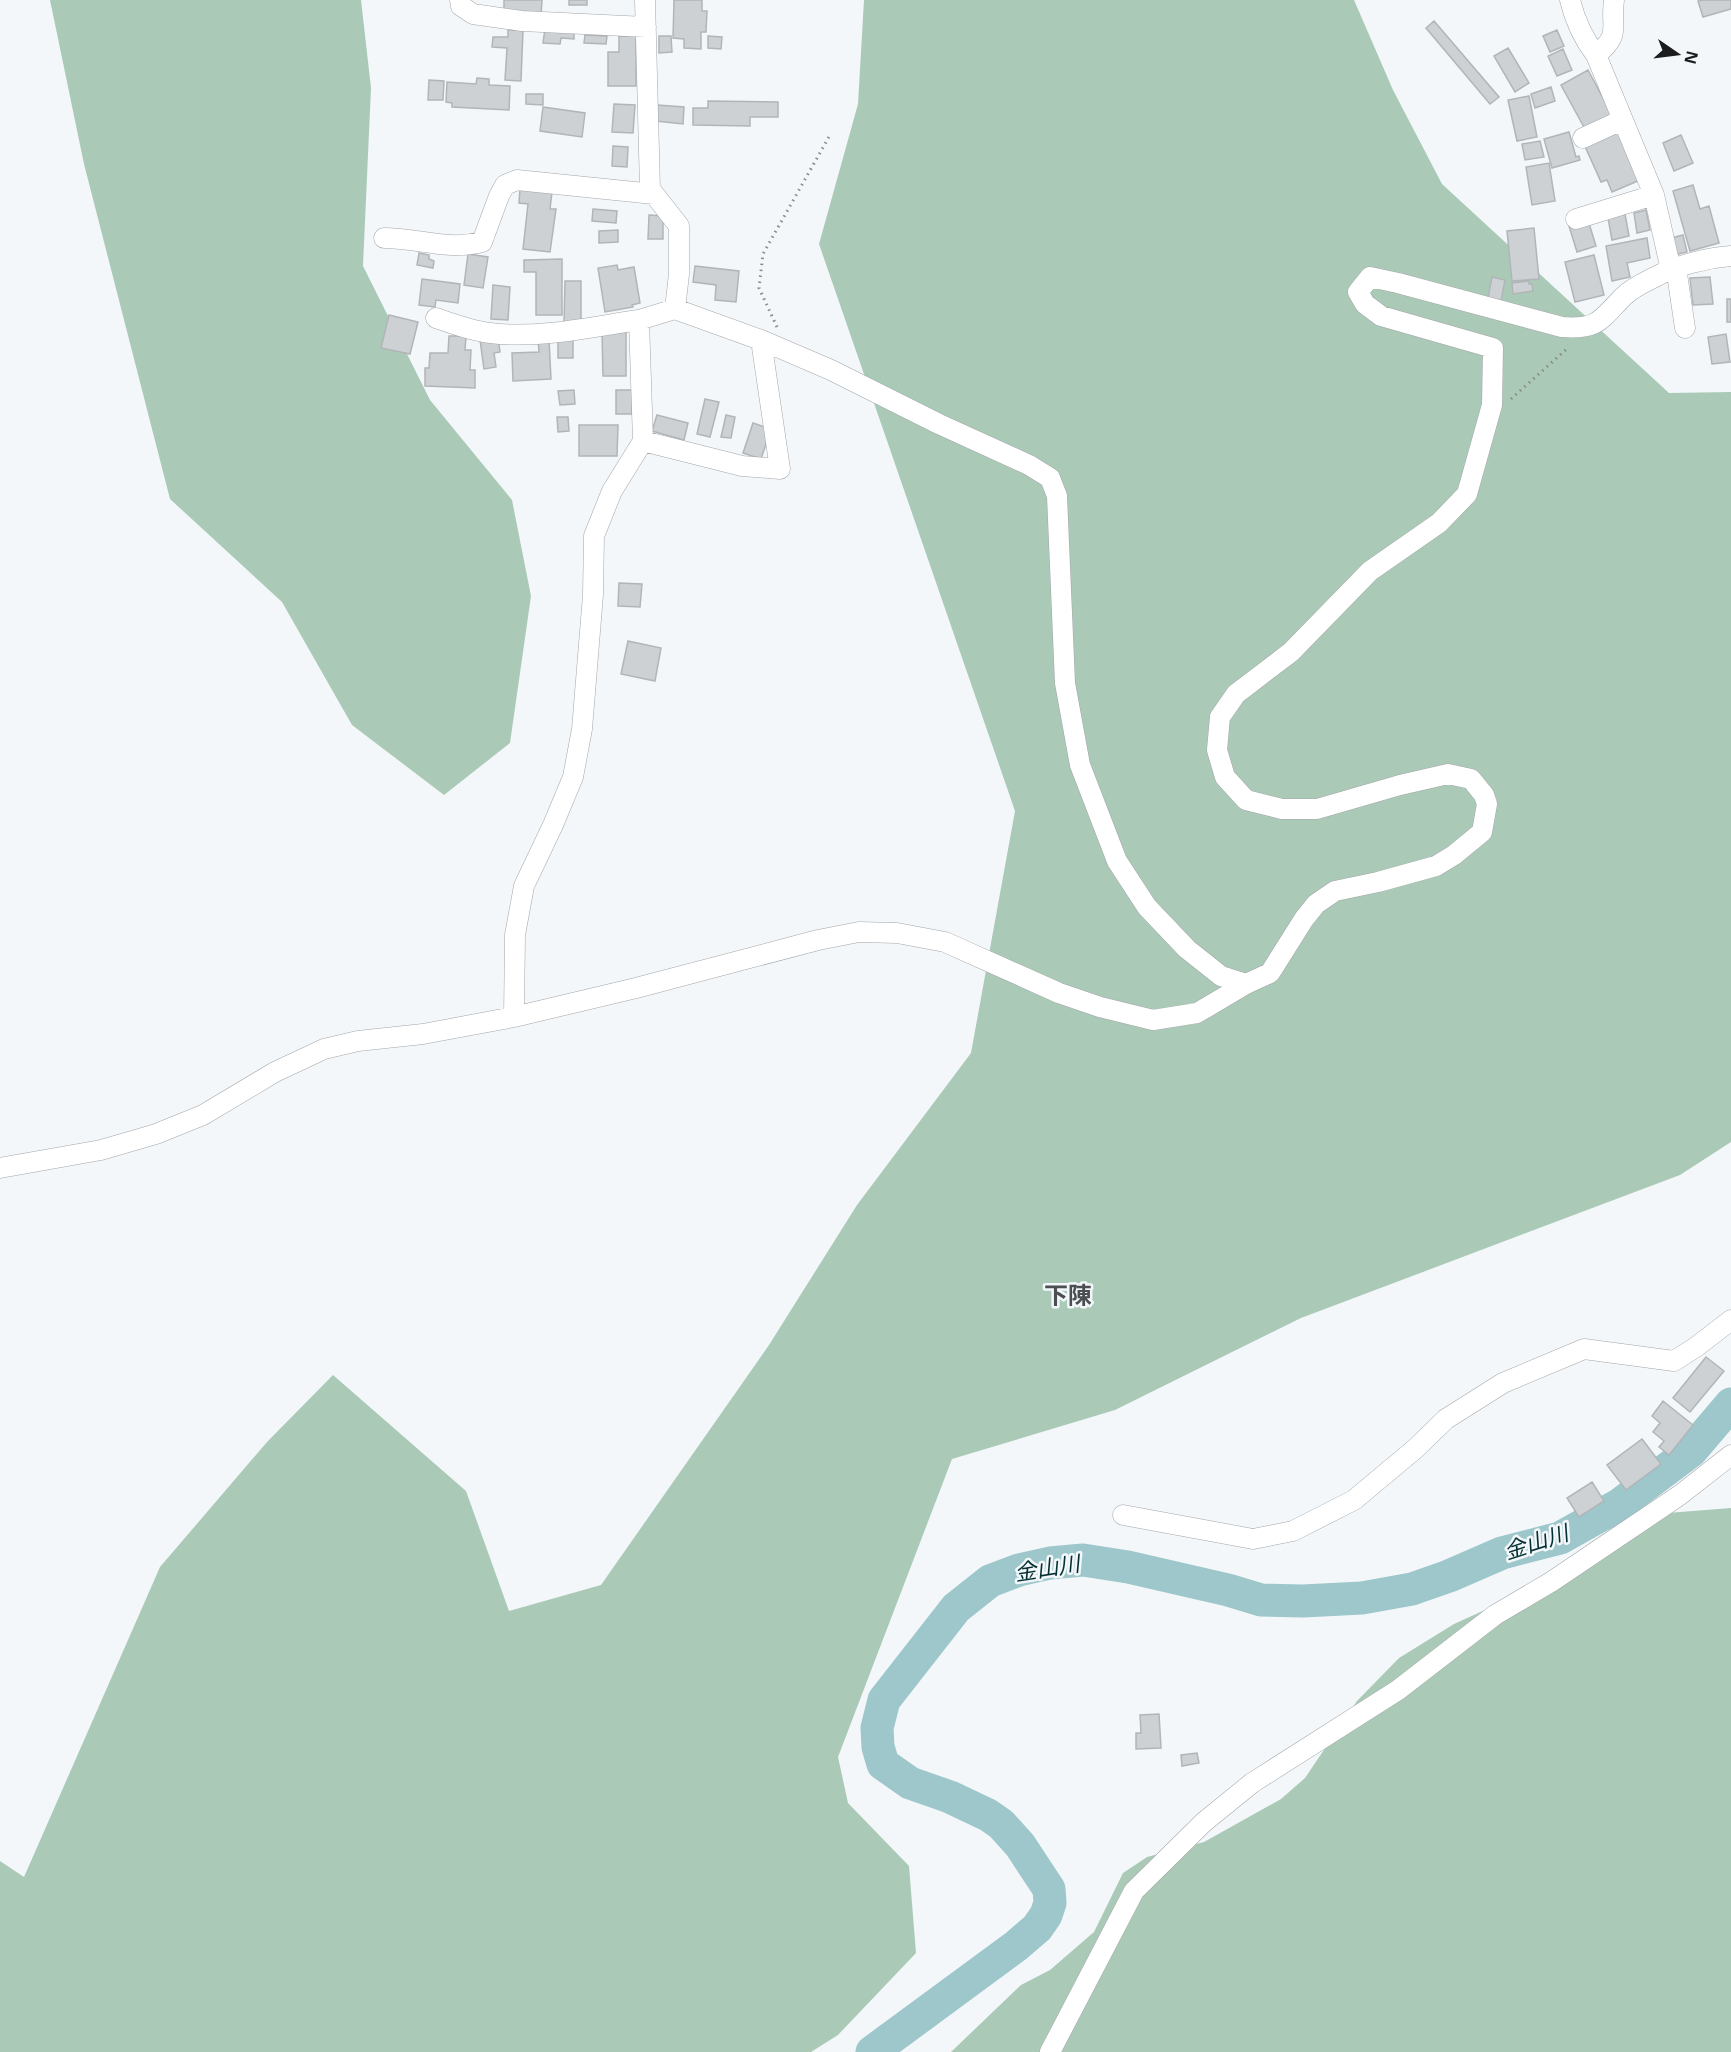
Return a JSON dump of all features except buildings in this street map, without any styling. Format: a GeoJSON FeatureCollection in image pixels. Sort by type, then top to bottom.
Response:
{"type":"FeatureCollection","features":[{"type":"Feature","properties":{"kind":"street"},"geometry":{"type":"LineString","coordinates":[[460,0],[461,6],[473,14],[522,21],[646,27]]}},
{"type":"Feature","properties":{"kind":"street"},"geometry":{"type":"LineString","coordinates":[[645,0],[650,189],[679,226],[679,274],[675,309]]}},
{"type":"Feature","properties":{"kind":"street"},"geometry":{"type":"LineString","coordinates":[[1570,0],[1573,14],[1584,38],[1596,55],[1654,195],[1674,269],[1685,328]]}},
{"type":"Feature","properties":{"kind":"street"},"geometry":{"type":"LineString","coordinates":[[1596,55],[1608,45],[1613,34],[1614,0]]}},
{"type":"Feature","properties":{"kind":"street"},"geometry":{"type":"LineString","coordinates":[[1583,138],[1622,120]]}},
{"type":"Feature","properties":{"kind":"street"},"geometry":{"type":"LineString","coordinates":[[384,238],[399,238],[445,246],[466,246],[482,242],[505,185],[517,180],[654,194]]}},
{"type":"Feature","properties":{"kind":"street"},"geometry":{"type":"LineString","coordinates":[[1576,219],[1654,195]]}},
{"type":"Feature","properties":{"kind":"street"},"geometry":{"type":"LineString","coordinates":[[0,1168],[101,1150],[156,1134],[203,1116],[275,1072],[324,1049],[358,1041],[423,1034],[514,1017],[636,988],[818,940],[859,932],[897,933],[945,942],[1059,993],[1100,1007],[1153,1020],[1197,1013],[1246,984],[1270,973],[1304,919],[1316,904],[1335,891],[1436,866],[1454,855],[1482,832],[1487,804],[1484,795],[1471,779],[1448,774],[1317,809],[1282,809],[1246,800],[1225,777],[1217,750],[1220,717],[1236,694],[1290,652],[1370,570],[1438,523],[1467,494],[1492,405],[1493,348],[1381,316],[1365,304],[1358,292],[1370,277],[1562,327],[1578,328],[1594,324],[1607,316],[1625,295],[1656,276],[1674,269],[1731,256]]}},
{"type":"Feature","properties":{"kind":"street"},"geometry":{"type":"LineString","coordinates":[[436,318],[459,327],[490,333],[517,334],[560,332],[639,320],[675,309],[761,340],[831,370],[939,424],[1029,465],[1050,478],[1057,496],[1065,683],[1080,765],[1117,861],[1147,907],[1186,949],[1221,976],[1246,984]]}},
{"type":"Feature","properties":{"kind":"street"},"geometry":{"type":"LineString","coordinates":[[514,1017],[515,935],[524,886],[573,777],[582,729],[593,595],[594,536],[612,491],[643,441],[639,320]]}},
{"type":"Feature","properties":{"kind":"street"},"geometry":{"type":"LineString","coordinates":[[643,441],[742,466],[780,469],[761,340]]}},
{"type":"Feature","properties":{"kind":"street"},"geometry":{"type":"LineString","coordinates":[[1123,1515],[1253,1539],[1293,1531],[1354,1500],[1415,1449],[1446,1419],[1503,1383],[1584,1349],[1674,1361],[1731,1320]]}},
{"type":"Feature","properties":{"kind":"street"},"geometry":{"type":"LineString","coordinates":[[1050,2052],[1134,1891],[1204,1822],[1252,1783],[1398,1690],[1495,1616],[1551,1582],[1680,1496],[1731,1455]]}},
{"type":"Feature","properties":{"kind":"path"},"geometry":{"type":"LineString","coordinates":[[779,330],[759,288],[763,254],[830,135]]}},
{"type":"Feature","properties":{"kind":"path"},"geometry":{"type":"LineString","coordinates":[[1509,401],[1569,347]]}},
{"type":"Feature","properties":{"kind":"green space"},"geometry":{"type":"Polygon","coordinates":[[[50,0],[361,0],[371,88],[363,266],[430,400],[512,500],[531,596],[510,743],[444,795],[352,725],[282,602],[170,499],[84,164],[50,0]]]}},
{"type":"Feature","properties":{"kind":"green space"},"geometry":{"type":"Polygon","coordinates":[[[864,0],[1354,0],[1393,90],[1442,184],[1669,393],[1731,392],[1731,1142],[1680,1175],[1301,1318],[1115,1410],[952,1459],[838,1757],[848,1803],[909,1866],[916,1953],[838,2035],[811,2052],[0,2052],[0,1861],[24,1877],[160,1567],[267,1442],[333,1375],[466,1491],[509,1611],[601,1585],[769,1345],[857,1205],[971,1053],[1015,811],[819,244],[858,104],[864,0]]]}},
{"type":"Feature","properties":{"kind":"green space"},"geometry":{"type":"Polygon","coordinates":[[[1731,1508],[1731,2052],[951,2052],[1021,1985],[1050,1970],[1094,1932],[1123,1873],[1147,1857],[1204,1842],[1281,1799],[1305,1778],[1357,1701],[1399,1658],[1454,1624],[1509,1599],[1629,1516],[1731,1508]]]}},
{"type":"Feature","properties":{"kind":"waterway","name":"金山川"},"geometry":{"type":"LineString","coordinates":[[872,2052],[1016,1946],[1037,1928],[1046,1915],[1050,1903],[1049,1889],[1020,1845],[1001,1824],[988,1815],[950,1797],[910,1783],[883,1764],[878,1747],[877,1728],[884,1700],[956,1608],[990,1581],[1019,1570],[1050,1563],[1083,1560],[1128,1567],[1261,1600],[1303,1601],[1362,1598],[1412,1589],[1502,1553],[1560,1538],[1619,1505],[1691,1451],[1731,1404]]}},
{"type":"Feature","properties":{"kind":"district","name":"下陳"},"geometry":{"type":"Point","coordinates":[1068,1296]}}]}
